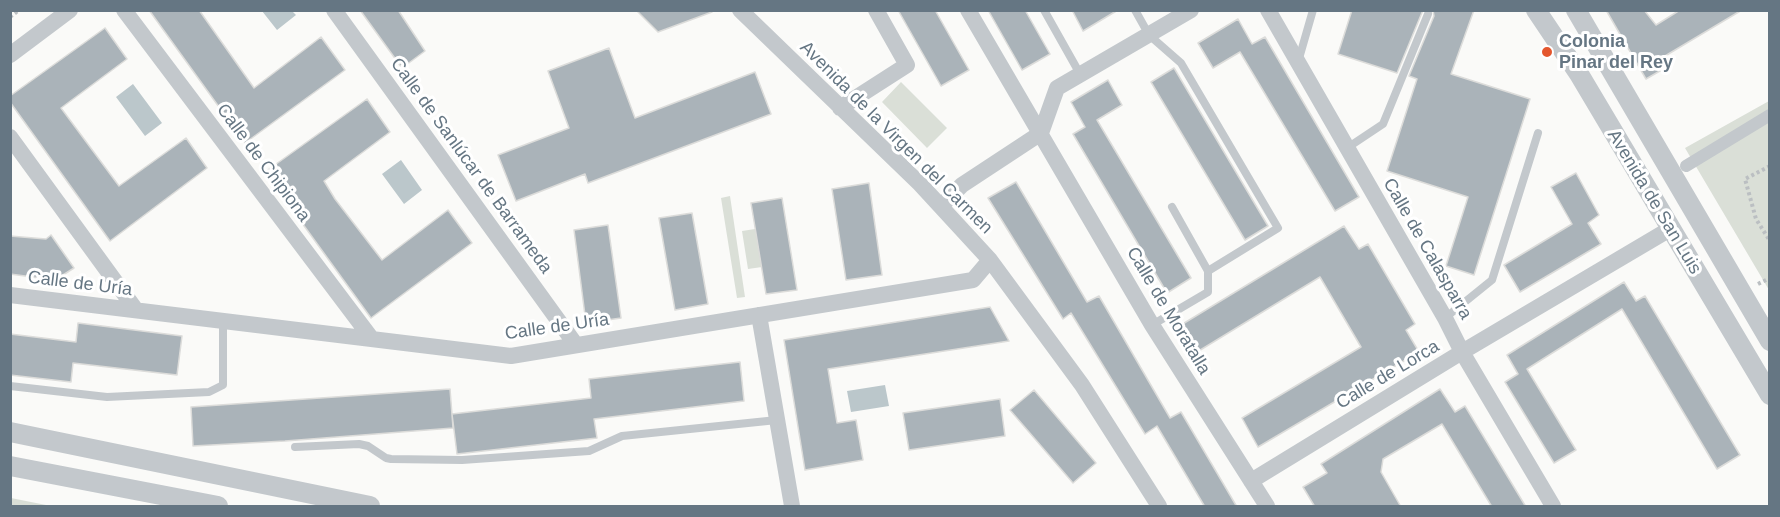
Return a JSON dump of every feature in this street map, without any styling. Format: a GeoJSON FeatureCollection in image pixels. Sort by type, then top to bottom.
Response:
{"type":"FeatureCollection","features":[{"type":"Feature","properties":{"kind":"street"},"geometry":{"type":"LineString","coordinates":[[10,55],[70,10]]}},
{"type":"Feature","properties":{"kind":"street","name":"Calle de Chipiona"},"geometry":{"type":"LineString","coordinates":[[124,10],[372,339]]}},
{"type":"Feature","properties":{"kind":"street","name":"Calle de Sanlúcar de Barrameda"},"geometry":{"type":"LineString","coordinates":[[334,10],[576,345]]}},
{"type":"Feature","properties":{"kind":"street","name":"Avenida de la Virgen del Carmen"},"geometry":{"type":"LineString","coordinates":[[740,10],[941,206],[990,260],[1082,385],[1159,507]]}},
{"type":"Feature","properties":{"kind":"street"},"geometry":{"type":"LineString","coordinates":[[840,108],[907,65],[876,10]]}},
{"type":"Feature","properties":{"kind":"street","name":"Calle de Moratalla"},"geometry":{"type":"LineString","coordinates":[[968,10],[1152,325],[1267,507]]}},
{"type":"Feature","properties":{"kind":"street"},"geometry":{"type":"LineString","coordinates":[[941,206],[962,185],[1041,133],[1057,88],[1191,10]]}},
{"type":"Feature","properties":{"kind":"street","name":"Calle de Calasparra"},"geometry":{"type":"LineString","coordinates":[[1268,10],[1445,318],[1462,352],[1553,507]]}},
{"type":"Feature","properties":{"kind":"street","name":"Avenida de San Luis"},"geometry":{"type":"LineString","coordinates":[[1536,10],[1579,74],[1770,395]]}},
{"type":"Feature","properties":{"kind":"street","name":"Avenida de San Luis"},"geometry":{"type":"LineString","coordinates":[[1576,10],[1770,341]]}},
{"type":"Feature","properties":{"kind":"street"},"geometry":{"type":"LineString","coordinates":[[1686,166],[1770,115]]}},
{"type":"Feature","properties":{"kind":"street"},"geometry":{"type":"LineString","coordinates":[[10,137],[136,310]]}},
{"type":"Feature","properties":{"kind":"street","name":"Calle de Lorca"},"geometry":{"type":"LineString","coordinates":[[1251,481],[1462,352],[1670,230]]}},
{"type":"Feature","properties":{"kind":"street","name":"Calle de Uría"},"geometry":{"type":"LineString","coordinates":[[10,295],[511,356],[973,280],[990,260]]}},
{"type":"Feature","properties":{"kind":"street"},"geometry":{"type":"LineString","coordinates":[[759,315],[792,507]]}},
{"type":"Feature","properties":{"kind":"street"},"geometry":{"type":"LineString","coordinates":[[10,432],[370,507]]}},
{"type":"Feature","properties":{"kind":"street"},"geometry":{"type":"LineString","coordinates":[[10,466],[218,507]]}},
{"type":"Feature","properties":{"kind":"lane"},"geometry":{"type":"LineString","coordinates":[[1044,10],[1080,74]]}},
{"type":"Feature","properties":{"kind":"lane"},"geometry":{"type":"LineString","coordinates":[[1135,10],[1149,35],[1181,63],[1278,228],[1208,271]]}},
{"type":"Feature","properties":{"kind":"lane"},"geometry":{"type":"LineString","coordinates":[[1298,62],[1313,10]]}},
{"type":"Feature","properties":{"kind":"lane"},"geometry":{"type":"LineString","coordinates":[[1347,148],[1383,123],[1428,14]]}},
{"type":"Feature","properties":{"kind":"lane"},"geometry":{"type":"LineString","coordinates":[[1445,318],[1492,280],[1539,133]]}},
{"type":"Feature","properties":{"kind":"lane"},"geometry":{"type":"LineString","coordinates":[[1152,325],[1208,292],[1208,271],[1172,207]]}},
{"type":"Feature","properties":{"kind":"lane"},"geometry":{"type":"LineString","coordinates":[[10,386],[107,397],[209,392],[223,385],[223,321]]}},
{"type":"Feature","properties":{"kind":"lane"},"geometry":{"type":"LineString","coordinates":[[295,447],[359,444],[368,446],[386,458],[392,459],[462,460],[589,451],[622,436],[777,420]]}},
{"type":"Feature","properties":{"kind":"path"},"geometry":{"type":"LineString","coordinates":[[10,17],[19,10]]}},
{"type":"Feature","properties":{"kind":"path"},"geometry":{"type":"LineString","coordinates":[[1770,166],[1745,179],[1756,219],[1770,241]]}},
{"type":"Feature","properties":{"kind":"path"},"geometry":{"type":"LineString","coordinates":[[1758,285],[1770,278]]}},
{"type":"Feature","properties":{"kind":"shaded area"},"geometry":{"type":"Polygon","coordinates":[[[262,11],[292,11],[296,15],[277,30],[262,11]]]}},
{"type":"Feature","properties":{"kind":"shaded area"},"geometry":{"type":"Polygon","coordinates":[[[901,82],[947,128],[927,148],[882,102],[901,82]]]}},
{"type":"Feature","properties":{"kind":"shaded area"},"geometry":{"type":"Polygon","coordinates":[[[133,84],[162,123],[145,136],[116,97],[133,84]]]}},
{"type":"Feature","properties":{"kind":"shaded area"},"geometry":{"type":"Polygon","coordinates":[[[1769,101],[1769,290],[1685,148],[1769,101]]]}},
{"type":"Feature","properties":{"kind":"shaded area"},"geometry":{"type":"Polygon","coordinates":[[[401,160],[422,190],[404,204],[382,174],[401,160]]]}},
{"type":"Feature","properties":{"kind":"shaded area"},"geometry":{"type":"Polygon","coordinates":[[[730,196],[745,297],[737,298],[721,198],[730,196]]]}},
{"type":"Feature","properties":{"kind":"shaded area"},"geometry":{"type":"Polygon","coordinates":[[[755,229],[762,267],[748,269],[742,231],[755,229]]]}},
{"type":"Feature","properties":{"kind":"shaded area"},"geometry":{"type":"Polygon","coordinates":[[[885,385],[889,406],[851,412],[847,391],[885,385]]]}},
{"type":"Feature","properties":{"kind":"shaded area"},"geometry":{"type":"Polygon","coordinates":[[[11,498],[51,506],[11,506],[11,498]]]}},
{"type":"Feature","properties":{"kind":"building"},"geometry":{"type":"Polygon","coordinates":[[[149,10],[199,10],[254,88],[321,37],[345,70],[245,143],[149,10]]]}},
{"type":"Feature","properties":{"kind":"building"},"geometry":{"type":"Polygon","coordinates":[[[360,10],[398,10],[425,51],[402,68],[360,10]]]}},
{"type":"Feature","properties":{"kind":"building"},"geometry":{"type":"Polygon","coordinates":[[[636,10],[711,10],[712,12],[658,32],[636,10]]]}},
{"type":"Feature","properties":{"kind":"building"},"geometry":{"type":"Polygon","coordinates":[[[898,10],[935,10],[969,70],[941,86],[898,10]]]}},
{"type":"Feature","properties":{"kind":"building"},"geometry":{"type":"Polygon","coordinates":[[[988,10],[1025,10],[1050,54],[1022,70],[988,10]]]}},
{"type":"Feature","properties":{"kind":"building"},"geometry":{"type":"Polygon","coordinates":[[[1072,10],[1118,10],[1083,31],[1072,10]]]}},
{"type":"Feature","properties":{"kind":"building"},"geometry":{"type":"Polygon","coordinates":[[[1352,10],[1423,10],[1397,73],[1338,54],[1352,10]]]}},
{"type":"Feature","properties":{"kind":"building"},"geometry":{"type":"Polygon","coordinates":[[[1433,10],[1474,10],[1451,74],[1530,99],[1474,275],[1446,266],[1468,197],[1387,171],[1417,79],[1409,76],[1434,16],[1433,10]]]}},
{"type":"Feature","properties":{"kind":"building"},"geometry":{"type":"Polygon","coordinates":[[[1606,10],[1644,10],[1656,25],[1680,10],[1742,10],[1660,59],[1665,68],[1646,79],[1606,10]]]}},
{"type":"Feature","properties":{"kind":"building"},"geometry":{"type":"Polygon","coordinates":[[[1238,19],[1252,44],[1265,37],[1359,197],[1335,211],[1240,52],[1213,68],[1198,43],[1238,19]]]}},
{"type":"Feature","properties":{"kind":"building"},"geometry":{"type":"Polygon","coordinates":[[[105,28],[127,59],[61,108],[119,186],[186,138],[207,168],[110,241],[10,102],[10,96],[105,28]]]}},
{"type":"Feature","properties":{"kind":"building"},"geometry":{"type":"Polygon","coordinates":[[[609,48],[635,118],[755,72],[771,114],[588,183],[585,174],[516,201],[498,155],[569,128],[548,71],[609,48]]]}},
{"type":"Feature","properties":{"kind":"building"},"geometry":{"type":"Polygon","coordinates":[[[1174,68],[1268,226],[1245,240],[1151,82],[1174,68]]]}},
{"type":"Feature","properties":{"kind":"building"},"geometry":{"type":"Polygon","coordinates":[[[1108,80],[1122,105],[1097,120],[1191,278],[1167,293],[1073,134],[1085,127],[1071,102],[1108,80]]]}},
{"type":"Feature","properties":{"kind":"building"},"geometry":{"type":"Polygon","coordinates":[[[367,99],[390,132],[324,181],[335,199],[382,260],[448,210],[472,243],[371,318],[265,172],[367,99]]]}},
{"type":"Feature","properties":{"kind":"building"},"geometry":{"type":"Polygon","coordinates":[[[1576,173],[1599,215],[1588,223],[1601,244],[1520,292],[1504,265],[1572,224],[1551,187],[1576,173]]]}},
{"type":"Feature","properties":{"kind":"building"},"geometry":{"type":"Polygon","coordinates":[[[1016,182],[1087,302],[1099,296],[1170,418],[1181,412],[1237,507],[1205,507],[1157,426],[1145,434],[1071,313],[1063,319],[988,198],[1016,182]]]}},
{"type":"Feature","properties":{"kind":"building"},"geometry":{"type":"Polygon","coordinates":[[[869,183],[882,275],[846,280],[832,189],[869,183]]]}},
{"type":"Feature","properties":{"kind":"building"},"geometry":{"type":"Polygon","coordinates":[[[782,198],[797,290],[766,294],[751,203],[782,198]]]}},
{"type":"Feature","properties":{"kind":"building"},"geometry":{"type":"Polygon","coordinates":[[[692,213],[708,304],[675,310],[659,218],[692,213]]]}},
{"type":"Feature","properties":{"kind":"building"},"geometry":{"type":"Polygon","coordinates":[[[608,225],[621,318],[586,323],[574,230],[608,225]]]}},
{"type":"Feature","properties":{"kind":"building"},"geometry":{"type":"Polygon","coordinates":[[[1344,226],[1359,249],[1368,244],[1415,324],[1406,330],[1419,352],[1258,447],[1242,418],[1361,347],[1320,277],[1197,352],[1181,325],[1344,226]]]}},
{"type":"Feature","properties":{"kind":"building"},"geometry":{"type":"Polygon","coordinates":[[[51,235],[74,268],[55,280],[10,274],[10,236],[46,239],[51,235]]]}},
{"type":"Feature","properties":{"kind":"building"},"geometry":{"type":"Polygon","coordinates":[[[1624,282],[1636,301],[1645,296],[1740,455],[1717,469],[1622,309],[1527,369],[1576,450],[1554,463],[1505,382],[1518,374],[1507,355],[1624,282]]]}},
{"type":"Feature","properties":{"kind":"building"},"geometry":{"type":"Polygon","coordinates":[[[990,307],[1009,341],[828,369],[837,423],[856,420],[863,460],[805,470],[784,340],[990,307]]]}},
{"type":"Feature","properties":{"kind":"building"},"geometry":{"type":"Polygon","coordinates":[[[78,323],[182,336],[177,375],[73,363],[71,382],[10,375],[10,334],[76,342],[78,323]]]}},
{"type":"Feature","properties":{"kind":"building"},"geometry":{"type":"Polygon","coordinates":[[[740,362],[744,401],[594,419],[597,438],[457,454],[452,414],[591,398],[589,379],[740,362]]]}},
{"type":"Feature","properties":{"kind":"building"},"geometry":{"type":"Polygon","coordinates":[[[450,389],[453,428],[193,446],[191,407],[450,389]]]}},
{"type":"Feature","properties":{"kind":"building"},"geometry":{"type":"Polygon","coordinates":[[[1440,389],[1455,412],[1465,406],[1526,507],[1492,507],[1442,424],[1383,459],[1381,472],[1401,507],[1315,507],[1303,487],[1327,473],[1321,464],[1440,389]]]}},
{"type":"Feature","properties":{"kind":"building"},"geometry":{"type":"Polygon","coordinates":[[[1034,390],[1096,463],[1073,483],[1010,410],[1034,390]]]}},
{"type":"Feature","properties":{"kind":"building"},"geometry":{"type":"Polygon","coordinates":[[[1000,399],[1005,436],[909,450],[903,413],[1000,399]]]}},
{"type":"Feature","properties":{"kind":"place","name":"Colonia Pinar del Rey"},"geometry":{"type":"Point","coordinates":[1547,52]}}]}
